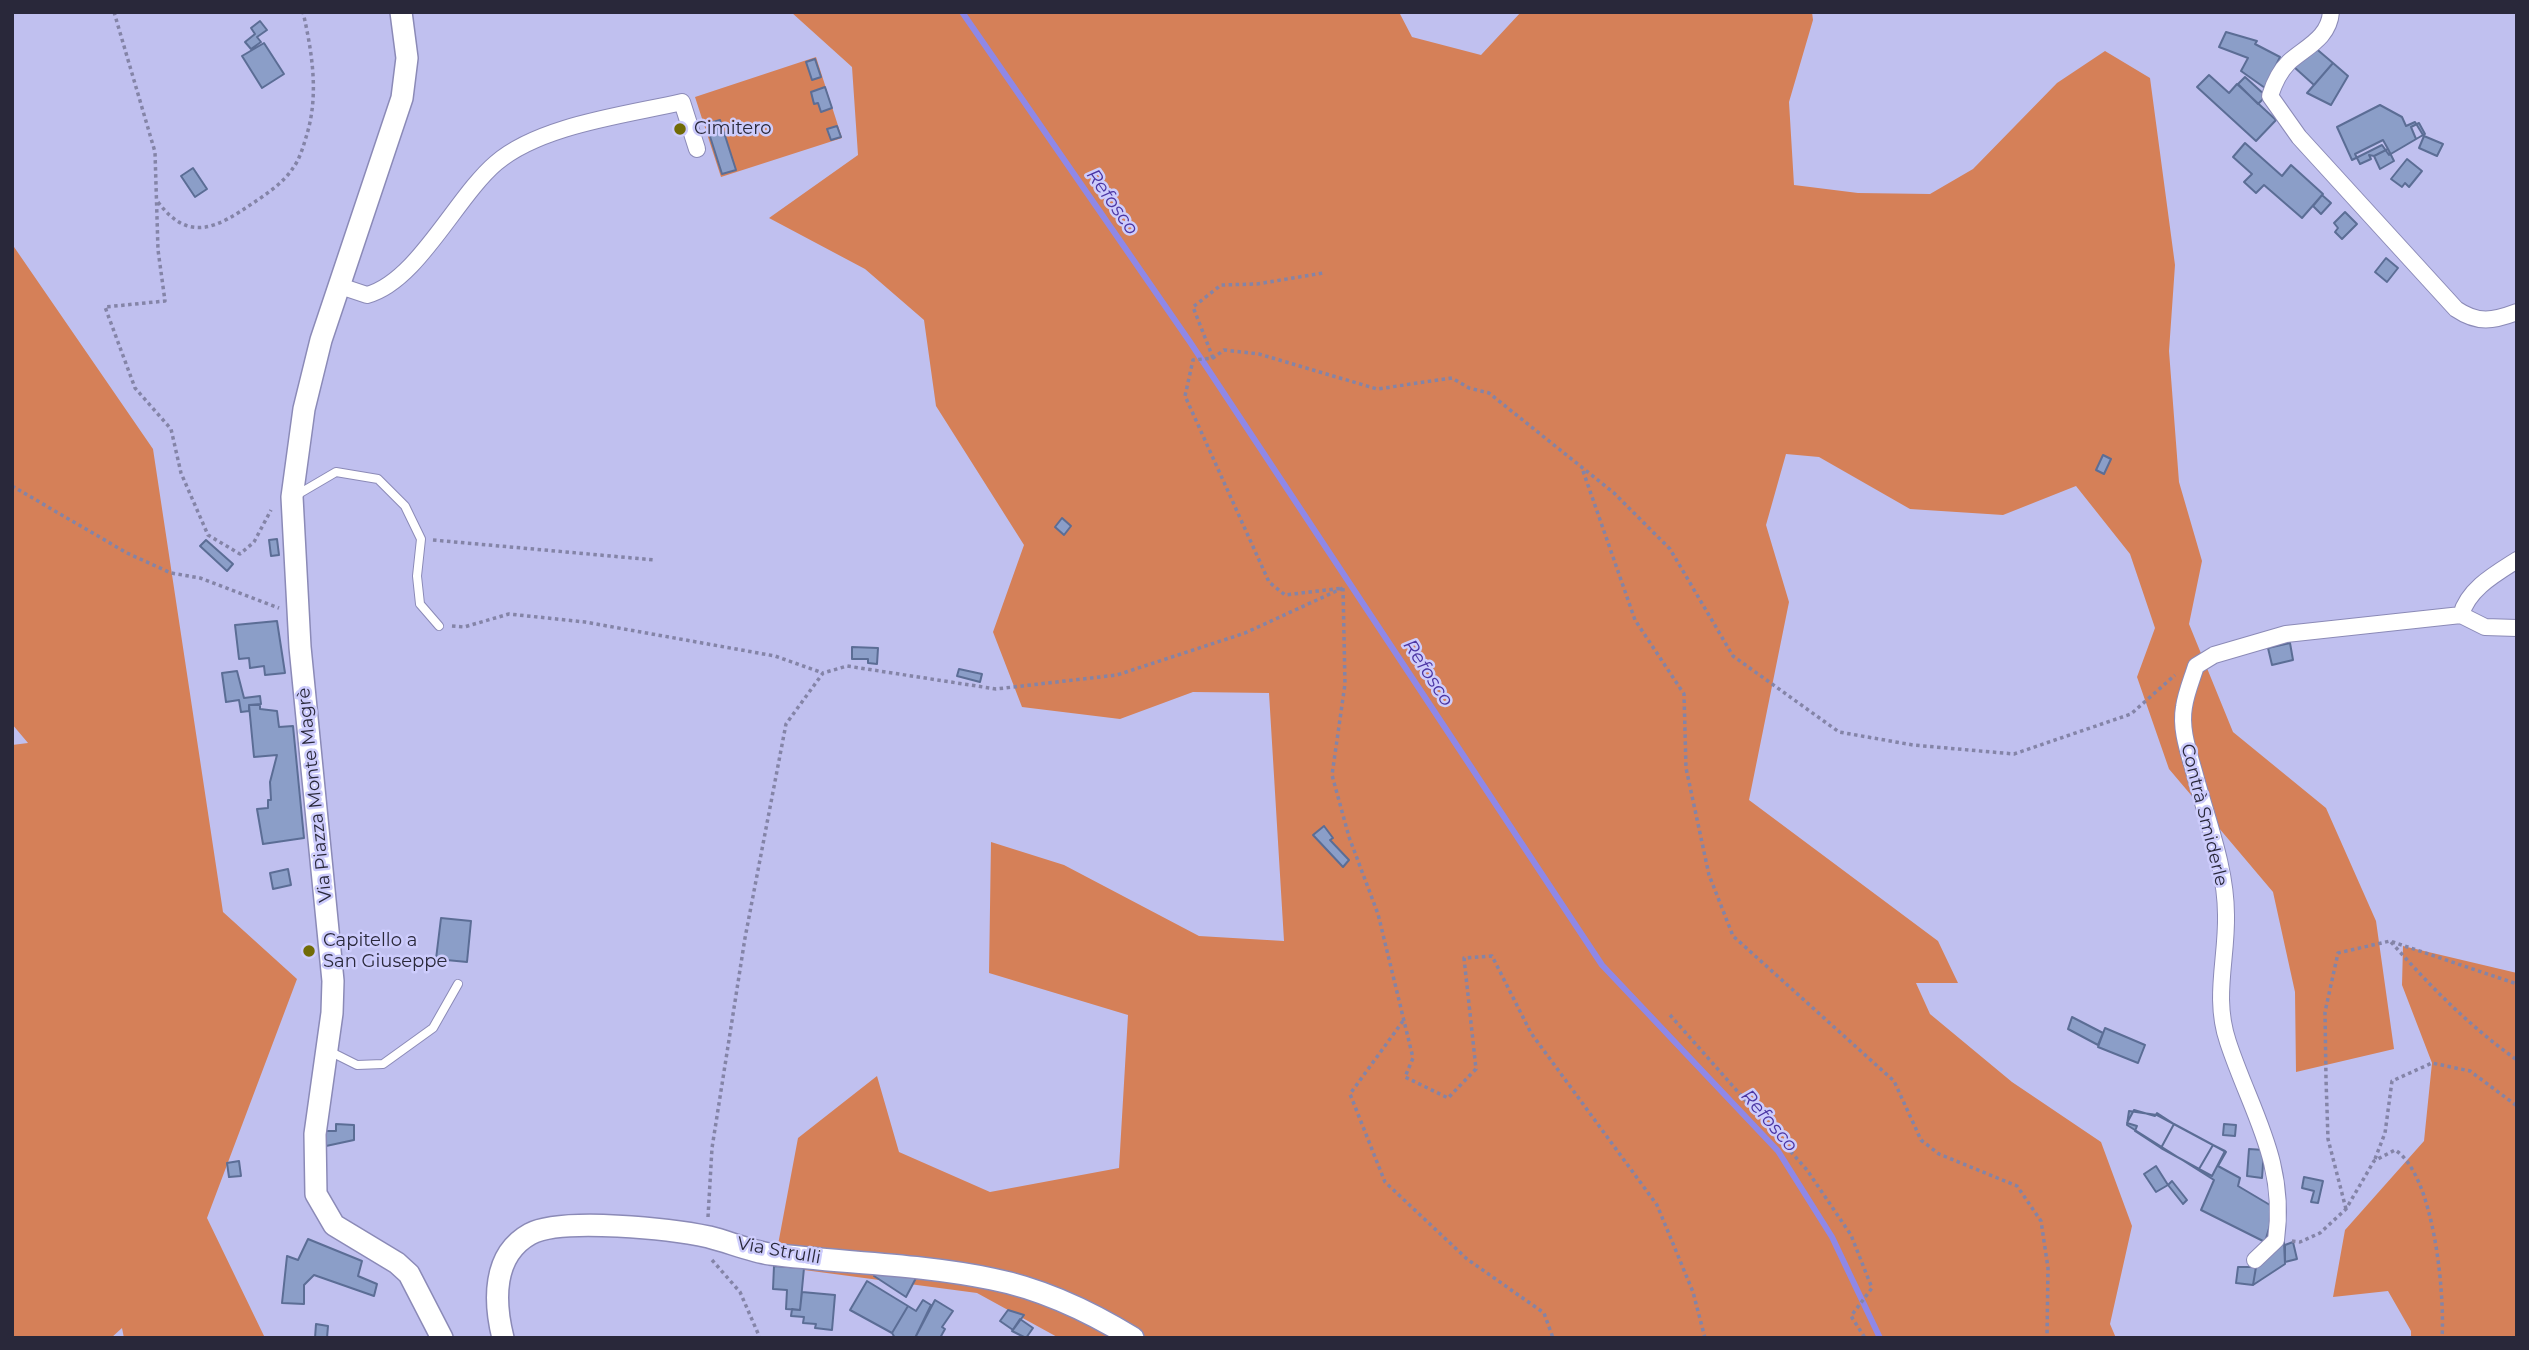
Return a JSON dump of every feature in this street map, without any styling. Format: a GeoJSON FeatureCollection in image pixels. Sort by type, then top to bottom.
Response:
{"type":"FeatureCollection","features":[{"type":"Feature","properties":{"kind":"street","name":"Via Piazza Monte Magrè"},"geometry":{"type":"LineString","coordinates":[[401,12],[407,58],[402,98],[321,340],[304,409],[292,497],[297,611],[333,981],[315,1134],[316,1194],[334,1225],[409,1273],[442,1338]]}},
{"type":"Feature","properties":{"kind":"street"},"geometry":{"type":"LineString","coordinates":[[2330,12],[2323,35],[2288,63],[2275,80],[2270,96],[2278,110],[2299,137],[2456,309],[2471,319],[2486,322],[2517,312]]}},
{"type":"Feature","properties":{"kind":"street"},"geometry":{"type":"LineString","coordinates":[[340,286],[367,295],[394,283],[495,163],[544,134],[682,102],[697,149]]}},
{"type":"Feature","properties":{"kind":"street"},"geometry":{"type":"LineString","coordinates":[[2517,560],[2474,592],[2465,602],[2461,615],[2485,626],[2517,628]]}},
{"type":"Feature","properties":{"kind":"street","name":"Contrà Smiderle"},"geometry":{"type":"LineString","coordinates":[[2276,1240],[2278,1181],[2269,1145],[2228,1041],[2221,1013],[2219,988],[2227,914],[2219,863],[2184,733],[2184,707],[2196,666],[2214,654],[2286,634],[2461,615]]}},
{"type":"Feature","properties":{"kind":"street","name":"Via Strulli"},"geometry":{"type":"LineString","coordinates":[[503,1338],[495,1306],[496,1286],[511,1252],[531,1234],[550,1226],[585,1224],[707,1237],[767,1253],[991,1278],[1067,1302],[1133,1338]]}},
{"type":"Feature","properties":{"kind":"street"},"geometry":{"type":"LineString","coordinates":[[2255,1260],[2276,1240]]}},
{"type":"Feature","properties":{"kind":"lane"},"geometry":{"type":"LineString","coordinates":[[292,497],[336,472],[378,479],[405,506],[421,539],[417,576],[420,604],[439,626]]}},
{"type":"Feature","properties":{"kind":"lane"},"geometry":{"type":"LineString","coordinates":[[327,1049],[357,1065],[383,1064],[433,1028],[458,984]]}},
{"type":"Feature","properties":{"kind":"path"},"geometry":{"type":"LineString","coordinates":[[114,12],[155,152],[158,250],[165,300],[105,307],[135,388],[171,429],[181,472],[208,535],[240,554],[254,542],[272,508],[292,497]]}},
{"type":"Feature","properties":{"kind":"path"},"geometry":{"type":"LineString","coordinates":[[157,200],[170,218],[193,228],[221,225],[270,192],[294,168],[308,132],[315,73],[303,12]]}},
{"type":"Feature","properties":{"kind":"path"},"geometry":{"type":"LineString","coordinates":[[1213,358],[1193,307],[1221,285],[1257,284],[1323,273]]}},
{"type":"Feature","properties":{"kind":"path"},"geometry":{"type":"LineString","coordinates":[[1343,588],[1285,595],[1269,582],[1185,397],[1193,360],[1213,358],[1224,349],[1259,354],[1377,388],[1452,378],[1469,388],[1489,393],[1614,493],[1670,549],[1733,656],[1839,732],[1913,745],[2014,754],[2131,714],[2182,668]]}},
{"type":"Feature","properties":{"kind":"path"},"geometry":{"type":"LineString","coordinates":[[1583,470],[1635,620],[1684,694],[1686,768],[1709,875],[1733,936],[1894,1081],[1920,1140],[1939,1154],[2017,1186],[2041,1221],[2048,1268],[2047,1338]]}},
{"type":"Feature","properties":{"kind":"path"},"geometry":{"type":"LineString","coordinates":[[12,486],[105,541],[171,573],[200,578],[271,607],[297,611]]}},
{"type":"Feature","properties":{"kind":"path"},"geometry":{"type":"LineString","coordinates":[[421,539],[654,560]]}},
{"type":"Feature","properties":{"kind":"path"},"geometry":{"type":"LineString","coordinates":[[439,626],[464,627],[509,614],[585,622],[775,656],[823,673],[847,666],[996,690],[1117,675],[1245,633],[1343,588]]}},
{"type":"Feature","properties":{"kind":"path"},"geometry":{"type":"LineString","coordinates":[[1343,588],[1345,684],[1332,775],[1349,836],[1378,914],[1404,1020],[1412,1058],[1405,1077],[1448,1098],[1476,1069],[1464,958],[1492,956],[1531,1033],[1657,1205],[1693,1292],[1705,1338]]}},
{"type":"Feature","properties":{"kind":"path"},"geometry":{"type":"LineString","coordinates":[[707,1237],[712,1148],[745,938],[786,724],[823,673]]}},
{"type":"Feature","properties":{"kind":"path"},"geometry":{"type":"LineString","coordinates":[[2346,1209],[2328,1139],[2325,1012],[2338,953],[2390,941],[2517,984]]}},
{"type":"Feature","properties":{"kind":"path"},"geometry":{"type":"LineString","coordinates":[[2390,941],[2432,989],[2483,1037],[2517,1060]]}},
{"type":"Feature","properties":{"kind":"path"},"geometry":{"type":"LineString","coordinates":[[1670,1015],[1807,1170],[1851,1235],[1872,1288],[1851,1316],[1865,1338]]}},
{"type":"Feature","properties":{"kind":"path"},"geometry":{"type":"LineString","coordinates":[[1404,1020],[1350,1094],[1385,1182],[1467,1259],[1544,1313],[1553,1338]]}},
{"type":"Feature","properties":{"kind":"path"},"geometry":{"type":"LineString","coordinates":[[2276,1240],[2300,1242],[2320,1233],[2346,1209],[2374,1161],[2385,1133],[2392,1081],[2432,1063],[2470,1072],[2517,1106]]}},
{"type":"Feature","properties":{"kind":"path"},"geometry":{"type":"LineString","coordinates":[[2374,1161],[2395,1150],[2407,1157],[2421,1186],[2439,1271],[2442,1338]]}},
{"type":"Feature","properties":{"kind":"path"},"geometry":{"type":"LineString","coordinates":[[716,1264],[740,1292],[760,1338]]}},
{"type":"Feature","properties":{"kind":"shaded area"},"geometry":{"type":"Polygon","coordinates":[[[791,12],[1399,12],[1412,37],[1481,55],[1521,12],[1812,12],[1813,20],[1789,102],[1794,185],[1858,193],[1930,194],[1973,169],[2057,83],[2105,51],[2150,78],[2175,265],[2169,351],[2179,482],[2202,561],[2189,624],[2233,732],[2326,808],[2376,921],[2394,1049],[2296,1072],[2295,992],[2273,892],[2169,769],[2137,677],[2155,628],[2130,554],[2076,486],[2003,515],[1910,509],[1819,457],[1786,454],[1766,525],[1789,602],[1749,800],[1938,941],[1958,983],[1916,983],[1930,1014],[2012,1082],[2101,1142],[2132,1226],[2110,1324],[2116,1338],[1059,1338],[977,1293],[774,1266],[798,1138],[877,1076],[899,1152],[990,1192],[1119,1168],[1128,1015],[989,973],[991,842],[1064,865],[1199,936],[1284,941],[1269,693],[1193,692],[1120,719],[1022,707],[993,632],[1024,545],[936,406],[924,320],[865,269],[769,218],[858,155],[852,67],[791,12]]]}},
{"type":"Feature","properties":{"kind":"shaded area"},"geometry":{"type":"Polygon","coordinates":[[[816,57],[842,138],[721,177],[695,97],[816,57]]]}},
{"type":"Feature","properties":{"kind":"shaded area"},"geometry":{"type":"Polygon","coordinates":[[[12,244],[153,449],[223,912],[297,979],[207,1218],[265,1338],[124,1338],[122,1328],[111,1338],[12,1338],[12,745],[28,743],[12,724],[12,244]]]}},
{"type":"Feature","properties":{"kind":"shaded area"},"geometry":{"type":"Polygon","coordinates":[[[2403,946],[2517,973],[2517,1338],[2411,1338],[2411,1331],[2388,1291],[2333,1297],[2345,1230],[2424,1141],[2432,1063],[2402,985],[2403,946]]]}},
{"type":"Feature","properties":{"kind":"building"},"geometry":{"type":"Polygon","coordinates":[[[260,21],[267,30],[257,37],[261,42],[251,49],[245,42],[255,34],[251,28],[260,21]]]}},
{"type":"Feature","properties":{"kind":"building"},"geometry":{"type":"Polygon","coordinates":[[[2226,32],[2257,41],[2255,44],[2280,57],[2265,88],[2241,71],[2248,58],[2219,47],[2226,32]]]}},
{"type":"Feature","properties":{"kind":"building"},"geometry":{"type":"Polygon","coordinates":[[[264,43],[284,74],[262,88],[242,56],[264,43]]]}},
{"type":"Feature","properties":{"kind":"building"},"geometry":{"type":"Polygon","coordinates":[[[2313,46],[2333,63],[2314,85],[2294,67],[2313,46]]]}},
{"type":"Feature","properties":{"kind":"building"},"geometry":{"type":"Polygon","coordinates":[[[815,59],[821,77],[812,80],[806,62],[815,59]]]}},
{"type":"Feature","properties":{"kind":"building"},"geometry":{"type":"Polygon","coordinates":[[[2333,63],[2348,76],[2331,105],[2307,93],[2333,63]]]}},
{"type":"Feature","properties":{"kind":"building"},"geometry":{"type":"Polygon","coordinates":[[[2209,75],[2229,93],[2237,84],[2276,120],[2256,141],[2197,87],[2209,75]]]}},
{"type":"Feature","properties":{"kind":"building"},"geometry":{"type":"Polygon","coordinates":[[[2245,77],[2266,96],[2258,104],[2238,84],[2245,77]]]}},
{"type":"Feature","properties":{"kind":"building"},"geometry":{"type":"Polygon","coordinates":[[[825,87],[832,108],[821,112],[818,103],[814,104],[811,92],[825,87]]]}},
{"type":"Feature","properties":{"kind":"building"},"geometry":{"type":"Polygon","coordinates":[[[2380,105],[2402,117],[2406,126],[2415,122],[2423,135],[2389,155],[2382,145],[2352,160],[2337,127],[2380,105]]]}},
{"type":"Feature","properties":{"kind":"building"},"geometry":{"type":"Polygon","coordinates":[[[720,120],[736,170],[722,174],[706,124],[720,120]]]}},
{"type":"Feature","properties":{"kind":"building"},"geometry":{"type":"Polygon","coordinates":[[[2419,123],[2425,134],[2416,139],[2411,127],[2419,123]]]}},
{"type":"Feature","properties":{"kind":"building"},"geometry":{"type":"Polygon","coordinates":[[[837,126],[841,137],[831,140],[827,129],[837,126]]]}},
{"type":"Feature","properties":{"kind":"building"},"geometry":{"type":"Polygon","coordinates":[[[2424,136],[2443,144],[2437,156],[2419,148],[2424,136]]]}},
{"type":"Feature","properties":{"kind":"building"},"geometry":{"type":"Polygon","coordinates":[[[2383,140],[2388,149],[2374,156],[2369,155],[2371,159],[2360,164],[2355,154],[2383,140]]]}},
{"type":"Feature","properties":{"kind":"building"},"geometry":{"type":"Polygon","coordinates":[[[2245,143],[2282,176],[2291,165],[2323,194],[2302,218],[2264,185],[2256,193],[2244,182],[2252,174],[2233,157],[2245,143]]]}},
{"type":"Feature","properties":{"kind":"building"},"geometry":{"type":"Polygon","coordinates":[[[2388,149],[2394,161],[2380,169],[2374,156],[2388,149]]]}},
{"type":"Feature","properties":{"kind":"building"},"geometry":{"type":"Polygon","coordinates":[[[2407,159],[2422,171],[2409,187],[2405,183],[2402,187],[2391,179],[2407,159]]]}},
{"type":"Feature","properties":{"kind":"building"},"geometry":{"type":"Polygon","coordinates":[[[193,168],[207,189],[195,197],[181,176],[193,168]]]}},
{"type":"Feature","properties":{"kind":"building"},"geometry":{"type":"Polygon","coordinates":[[[2322,195],[2331,203],[2321,214],[2313,206],[2322,195]]]}},
{"type":"Feature","properties":{"kind":"building"},"geometry":{"type":"Polygon","coordinates":[[[2345,212],[2357,224],[2342,239],[2335,232],[2338,228],[2334,223],[2345,212]]]}},
{"type":"Feature","properties":{"kind":"building"},"geometry":{"type":"Polygon","coordinates":[[[2386,258],[2398,268],[2387,282],[2375,272],[2386,258]]]}},
{"type":"Feature","properties":{"kind":"building"},"geometry":{"type":"Polygon","coordinates":[[[2103,455],[2111,459],[2104,474],[2096,470],[2103,455]]]}},
{"type":"Feature","properties":{"kind":"building"},"geometry":{"type":"Polygon","coordinates":[[[1062,518],[1071,526],[1064,535],[1055,527],[1062,518]]]}},
{"type":"Feature","properties":{"kind":"building"},"geometry":{"type":"Polygon","coordinates":[[[277,539],[279,555],[271,556],[269,540],[277,539]]]}},
{"type":"Feature","properties":{"kind":"building"},"geometry":{"type":"Polygon","coordinates":[[[206,540],[233,564],[227,571],[200,546],[206,540]]]}},
{"type":"Feature","properties":{"kind":"building"},"geometry":{"type":"Polygon","coordinates":[[[277,621],[285,673],[265,675],[264,666],[250,668],[249,658],[239,659],[235,625],[277,621]]]}},
{"type":"Feature","properties":{"kind":"building"},"geometry":{"type":"Polygon","coordinates":[[[2290,643],[2293,660],[2272,665],[2268,648],[2290,643]]]}},
{"type":"Feature","properties":{"kind":"building"},"geometry":{"type":"Polygon","coordinates":[[[852,647],[878,648],[877,664],[868,663],[868,659],[852,659],[852,647]]]}},
{"type":"Feature","properties":{"kind":"building"},"geometry":{"type":"Polygon","coordinates":[[[959,669],[982,674],[980,682],[957,676],[959,669]]]}},
{"type":"Feature","properties":{"kind":"building"},"geometry":{"type":"Polygon","coordinates":[[[237,671],[244,698],[260,696],[261,704],[249,705],[249,711],[241,712],[239,700],[226,702],[222,673],[237,671]]]}},
{"type":"Feature","properties":{"kind":"building"},"geometry":{"type":"Polygon","coordinates":[[[249,705],[260,705],[260,709],[277,711],[279,727],[293,726],[304,838],[263,844],[257,809],[268,808],[268,800],[271,800],[270,782],[277,755],[254,757],[249,705]]]}},
{"type":"Feature","properties":{"kind":"building"},"geometry":{"type":"Polygon","coordinates":[[[1324,826],[1333,838],[1330,840],[1349,860],[1343,867],[1313,835],[1324,826]]]}},
{"type":"Feature","properties":{"kind":"building"},"geometry":{"type":"Polygon","coordinates":[[[288,869],[291,885],[273,889],[270,873],[288,869]]]}},
{"type":"Feature","properties":{"kind":"building"},"geometry":{"type":"Polygon","coordinates":[[[441,918],[471,921],[467,962],[436,959],[441,918]]]}},
{"type":"Feature","properties":{"kind":"building"},"geometry":{"type":"Polygon","coordinates":[[[2072,1017],[2103,1033],[2098,1045],[2068,1029],[2072,1017]]]}},
{"type":"Feature","properties":{"kind":"building"},"geometry":{"type":"Polygon","coordinates":[[[2105,1028],[2145,1045],[2138,1063],[2098,1047],[2105,1028]]]}},
{"type":"Feature","properties":{"kind":"building"},"geometry":{"type":"Polygon","coordinates":[[[2134,1110],[2155,1116],[2157,1113],[2174,1124],[2161,1148],[2135,1131],[2137,1126],[2127,1123],[2134,1110]]]}},
{"type":"Feature","properties":{"kind":"building"},"geometry":{"type":"Polygon","coordinates":[[[2129,1111],[2157,1115],[2226,1152],[2218,1166],[2240,1178],[2238,1186],[2275,1208],[2265,1242],[2201,1210],[2214,1180],[2127,1125],[2129,1111]]]}},
{"type":"Feature","properties":{"kind":"building"},"geometry":{"type":"Polygon","coordinates":[[[336,1124],[354,1125],[354,1140],[326,1146],[326,1131],[336,1131],[336,1124]]]}},
{"type":"Feature","properties":{"kind":"building"},"geometry":{"type":"Polygon","coordinates":[[[2174,1124],[2213,1145],[2199,1169],[2161,1148],[2174,1124]]]}},
{"type":"Feature","properties":{"kind":"building"},"geometry":{"type":"Polygon","coordinates":[[[2224,1124],[2236,1125],[2235,1136],[2223,1135],[2224,1124]]]}},
{"type":"Feature","properties":{"kind":"building"},"geometry":{"type":"Polygon","coordinates":[[[2213,1145],[2225,1151],[2212,1176],[2199,1169],[2213,1145]]]}},
{"type":"Feature","properties":{"kind":"building"},"geometry":{"type":"Polygon","coordinates":[[[2249,1149],[2264,1150],[2262,1178],[2247,1176],[2249,1149]]]}},
{"type":"Feature","properties":{"kind":"building"},"geometry":{"type":"Polygon","coordinates":[[[239,1161],[241,1176],[229,1177],[227,1163],[239,1161]]]}},
{"type":"Feature","properties":{"kind":"building"},"geometry":{"type":"Polygon","coordinates":[[[2156,1166],[2168,1185],[2156,1192],[2144,1174],[2156,1166]]]}},
{"type":"Feature","properties":{"kind":"building"},"geometry":{"type":"Polygon","coordinates":[[[2304,1177],[2323,1181],[2318,1203],[2311,1202],[2314,1191],[2302,1188],[2304,1177]]]}},
{"type":"Feature","properties":{"kind":"building"},"geometry":{"type":"Polygon","coordinates":[[[2172,1181],[2187,1200],[2183,1204],[2168,1185],[2172,1181]]]}},
{"type":"Feature","properties":{"kind":"building"},"geometry":{"type":"Polygon","coordinates":[[[308,1239],[362,1261],[358,1276],[377,1284],[374,1296],[314,1275],[304,1285],[304,1304],[282,1303],[287,1256],[298,1260],[308,1239]]]}},
{"type":"Feature","properties":{"kind":"building"},"geometry":{"type":"Polygon","coordinates":[[[2284,1242],[2285,1264],[2253,1285],[2256,1267],[2284,1242]]]}},
{"type":"Feature","properties":{"kind":"building"},"geometry":{"type":"Polygon","coordinates":[[[2293,1242],[2297,1259],[2285,1262],[2285,1245],[2293,1242]]]}},
{"type":"Feature","properties":{"kind":"building"},"geometry":{"type":"Polygon","coordinates":[[[774,1266],[804,1268],[800,1310],[786,1309],[787,1290],[773,1289],[774,1266]]]}},
{"type":"Feature","properties":{"kind":"building"},"geometry":{"type":"Polygon","coordinates":[[[878,1266],[916,1278],[906,1297],[874,1276],[878,1266]]]}},
{"type":"Feature","properties":{"kind":"building"},"geometry":{"type":"Polygon","coordinates":[[[2238,1267],[2256,1267],[2253,1285],[2236,1283],[2238,1267]]]}},
{"type":"Feature","properties":{"kind":"building"},"geometry":{"type":"Polygon","coordinates":[[[867,1281],[908,1306],[892,1333],[850,1310],[867,1281]]]}},
{"type":"Feature","properties":{"kind":"building"},"geometry":{"type":"Polygon","coordinates":[[[802,1292],[835,1295],[832,1330],[815,1328],[816,1324],[803,1323],[804,1317],[791,1316],[792,1309],[800,1310],[802,1292]]]}},
{"type":"Feature","properties":{"kind":"building"},"geometry":{"type":"Polygon","coordinates":[[[923,1300],[931,1305],[915,1338],[895,1338],[892,1333],[908,1306],[916,1311],[923,1300]]]}},
{"type":"Feature","properties":{"kind":"building"},"geometry":{"type":"Polygon","coordinates":[[[935,1300],[953,1311],[942,1327],[945,1329],[940,1338],[915,1338],[935,1300]]]}},
{"type":"Feature","properties":{"kind":"building"},"geometry":{"type":"Polygon","coordinates":[[[1008,1310],[1024,1315],[1013,1330],[1000,1321],[1008,1310]]]}},
{"type":"Feature","properties":{"kind":"building"},"geometry":{"type":"Polygon","coordinates":[[[1020,1319],[1033,1328],[1026,1338],[1012,1331],[1020,1319]]]}},
{"type":"Feature","properties":{"kind":"building"},"geometry":{"type":"Polygon","coordinates":[[[316,1324],[328,1326],[327,1338],[315,1338],[316,1324]]]}},
{"type":"Feature","properties":{"kind":"waterway","name":"Refosco"},"geometry":{"type":"LineString","coordinates":[[962,12],[1190,342],[1602,965],[1778,1151],[1832,1237],[1880,1338]]}},
{"type":"Feature","properties":{"kind":"place","name":"Cimitero"},"geometry":{"type":"Point","coordinates":[680,129]}},
{"type":"Feature","properties":{"kind":"place","name":"Capitello a San Giuseppe"},"geometry":{"type":"Point","coordinates":[309,951]}}]}
